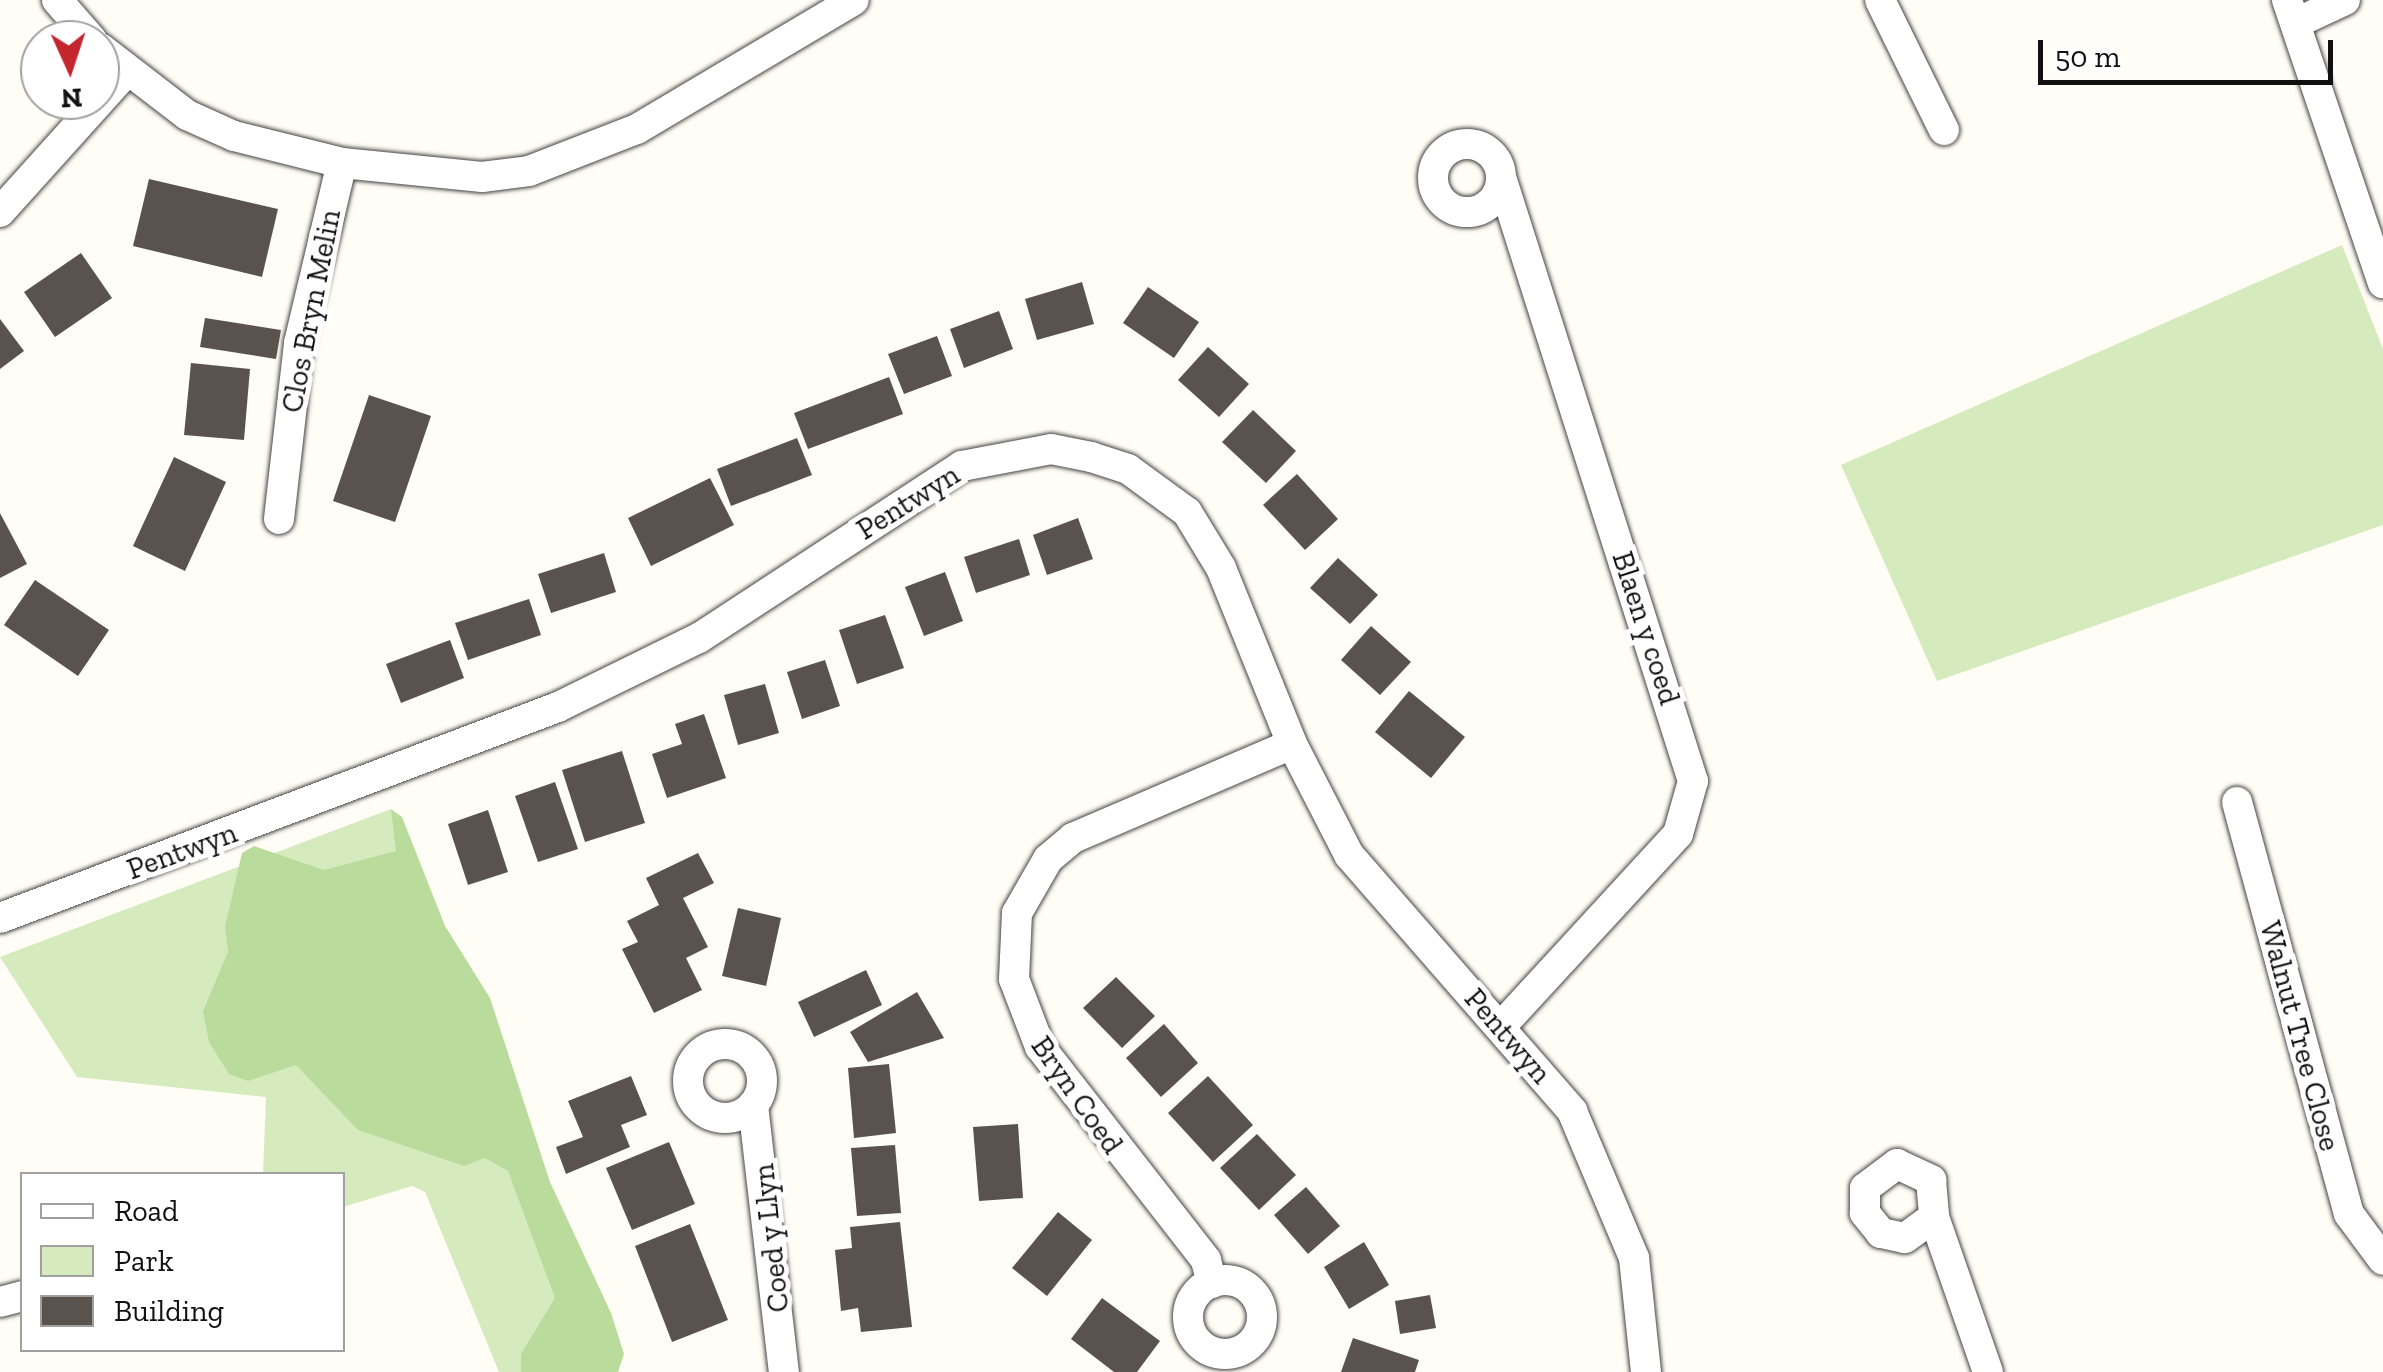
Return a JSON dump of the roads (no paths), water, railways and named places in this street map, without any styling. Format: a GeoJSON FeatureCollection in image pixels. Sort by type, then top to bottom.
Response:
{"type":"FeatureCollection","features":[{"type":"Feature","properties":{"kind":"street"},"geometry":{"type":"LineString","coordinates":[[57,0],[74,20]]}},
{"type":"Feature","properties":{"kind":"street"},"geometry":{"type":"LineString","coordinates":[[120,65],[188,115],[234,136],[342,163],[441,176],[529,170],[637,130],[854,0]]}},
{"type":"Feature","properties":{"kind":"street"},"geometry":{"type":"LineString","coordinates":[[1880,0],[1944,130]]}},
{"type":"Feature","properties":{"kind":"street"},"geometry":{"type":"LineString","coordinates":[[2345,0],[2291,11],[2383,283]]}},
{"type":"Feature","properties":{"kind":"street"},"geometry":{"type":"LineString","coordinates":[[0,212],[63,151],[127,71]]}},
{"type":"Feature","properties":{"kind":"street","name":"Clos Bryn Melin"},"geometry":{"type":"LineString","coordinates":[[279,519],[299,343],[342,163]]}},
{"type":"Feature","properties":{"kind":"street","name":"Blaen y coed"},"geometry":{"type":"LineString","coordinates":[[1501,177],[1692,782],[1678,834],[1503,1024]]}},
{"type":"Feature","properties":{"kind":"street","name":"Pentwyn"},"geometry":{"type":"LineString","coordinates":[[0,918],[558,708],[699,638],[962,466],[1051,449],[1128,468],[1187,512],[1221,568],[1322,810],[1377,893],[1503,1024],[1572,1111],[1604,1178],[1642,1293],[1646,1372]]}},
{"type":"Feature","properties":{"kind":"street","name":"Bryn Coed"},"geometry":{"type":"LineString","coordinates":[[1212,1282],[1206,1260],[1040,1047],[1022,1011],[1012,946],[1029,886],[1074,838],[1292,744]]}},
{"type":"Feature","properties":{"kind":"street","name":"Walnut Tree Close"},"geometry":{"type":"LineString","coordinates":[[2236,802],[2349,1214],[2383,1260]]}},
{"type":"Feature","properties":{"kind":"street","name":"Coed y Llyn"},"geometry":{"type":"LineString","coordinates":[[753,1106],[784,1372]]}},
{"type":"Feature","properties":{"kind":"street"},"geometry":{"type":"LineString","coordinates":[[1934,1217],[1988,1372]]}}]}
